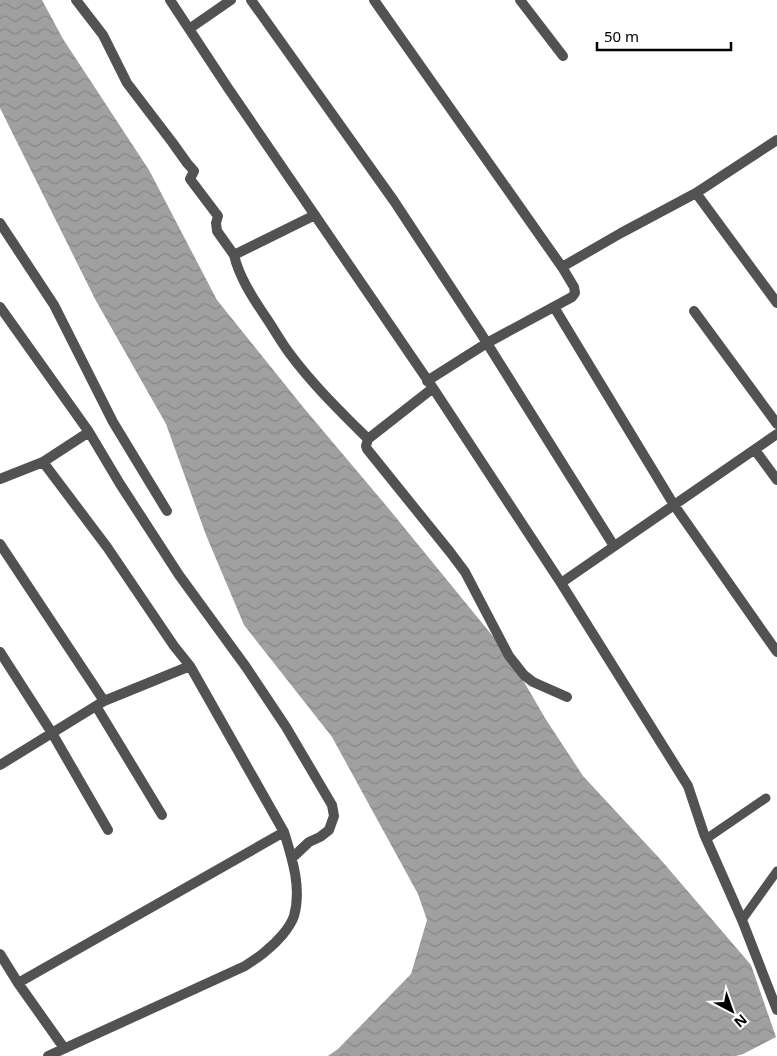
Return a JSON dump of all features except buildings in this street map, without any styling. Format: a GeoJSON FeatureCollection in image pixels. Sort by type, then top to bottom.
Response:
{"type":"FeatureCollection","features":[{"type":"Feature","properties":{"kind":"street"},"geometry":{"type":"LineString","coordinates":[[76,0],[103,35],[127,82],[194,171],[190,179],[218,216],[216,223],[217,231],[234,255],[256,303],[290,354],[321,391],[368,439]]}},
{"type":"Feature","properties":{"kind":"street"},"geometry":{"type":"LineString","coordinates":[[170,0],[561,583],[688,786],[706,839],[742,920],[777,1010]]}},
{"type":"Feature","properties":{"kind":"street"},"geometry":{"type":"LineString","coordinates":[[189,29],[231,0]]}},
{"type":"Feature","properties":{"kind":"street"},"geometry":{"type":"LineString","coordinates":[[251,0],[394,201],[487,343],[614,546]]}},
{"type":"Feature","properties":{"kind":"street"},"geometry":{"type":"LineString","coordinates":[[374,0],[562,267],[574,287],[575,293],[554,307],[487,343],[430,385],[368,439],[366,446],[465,572],[509,656],[524,675],[533,682],[567,697]]}},
{"type":"Feature","properties":{"kind":"street"},"geometry":{"type":"LineString","coordinates":[[520,0],[563,56]]}},
{"type":"Feature","properties":{"kind":"street"},"geometry":{"type":"LineString","coordinates":[[562,267],[696,193],[777,140]]}},
{"type":"Feature","properties":{"kind":"street"},"geometry":{"type":"LineString","coordinates":[[696,193],[777,303]]}},
{"type":"Feature","properties":{"kind":"street"},"geometry":{"type":"LineString","coordinates":[[234,255],[315,215]]}},
{"type":"Feature","properties":{"kind":"street"},"geometry":{"type":"LineString","coordinates":[[0,223],[54,305],[113,422],[167,511]]}},
{"type":"Feature","properties":{"kind":"street"},"geometry":{"type":"LineString","coordinates":[[0,307],[89,432],[179,575],[246,667],[286,728],[332,805],[334,816],[329,830],[320,838],[309,842],[292,858]]}},
{"type":"Feature","properties":{"kind":"street"},"geometry":{"type":"LineString","coordinates":[[554,307],[674,505],[777,652]]}},
{"type":"Feature","properties":{"kind":"street"},"geometry":{"type":"LineString","coordinates":[[694,311],[777,424]]}},
{"type":"Feature","properties":{"kind":"street"},"geometry":{"type":"LineString","coordinates":[[0,480],[43,462],[89,432]]}},
{"type":"Feature","properties":{"kind":"street"},"geometry":{"type":"LineString","coordinates":[[561,583],[777,434]]}},
{"type":"Feature","properties":{"kind":"street"},"geometry":{"type":"LineString","coordinates":[[755,450],[777,480]]}},
{"type":"Feature","properties":{"kind":"street"},"geometry":{"type":"LineString","coordinates":[[43,462],[107,547],[174,646],[190,666],[284,832],[292,858],[298,892],[293,917],[281,937],[245,966],[48,1056]]}},
{"type":"Feature","properties":{"kind":"street"},"geometry":{"type":"LineString","coordinates":[[0,544],[100,703],[162,815]]}},
{"type":"Feature","properties":{"kind":"street"},"geometry":{"type":"LineString","coordinates":[[0,652],[52,733],[108,830]]}},
{"type":"Feature","properties":{"kind":"street"},"geometry":{"type":"LineString","coordinates":[[0,765],[100,703],[190,666]]}},
{"type":"Feature","properties":{"kind":"street"},"geometry":{"type":"LineString","coordinates":[[18,983],[284,832]]}},
{"type":"Feature","properties":{"kind":"street"},"geometry":{"type":"LineString","coordinates":[[0,954],[62,1051]]}},
{"type":"Feature","properties":{"kind":"lane"},"geometry":{"type":"LineString","coordinates":[[706,839],[766,798]]}},
{"type":"Feature","properties":{"kind":"lane"},"geometry":{"type":"LineString","coordinates":[[742,920],[777,871]]}},
{"type":"Feature","properties":{"kind":"water"},"geometry":{"type":"Polygon","coordinates":[[[0,0],[42,0],[63,39],[149,170],[217,300],[509,656],[545,718],[583,776],[661,860],[751,965],[776,1037],[736,1056],[328,1056],[338,1049],[411,974],[427,920],[418,894],[332,737],[244,625],[206,535],[166,424],[95,299],[0,108],[0,0]]]}}]}
